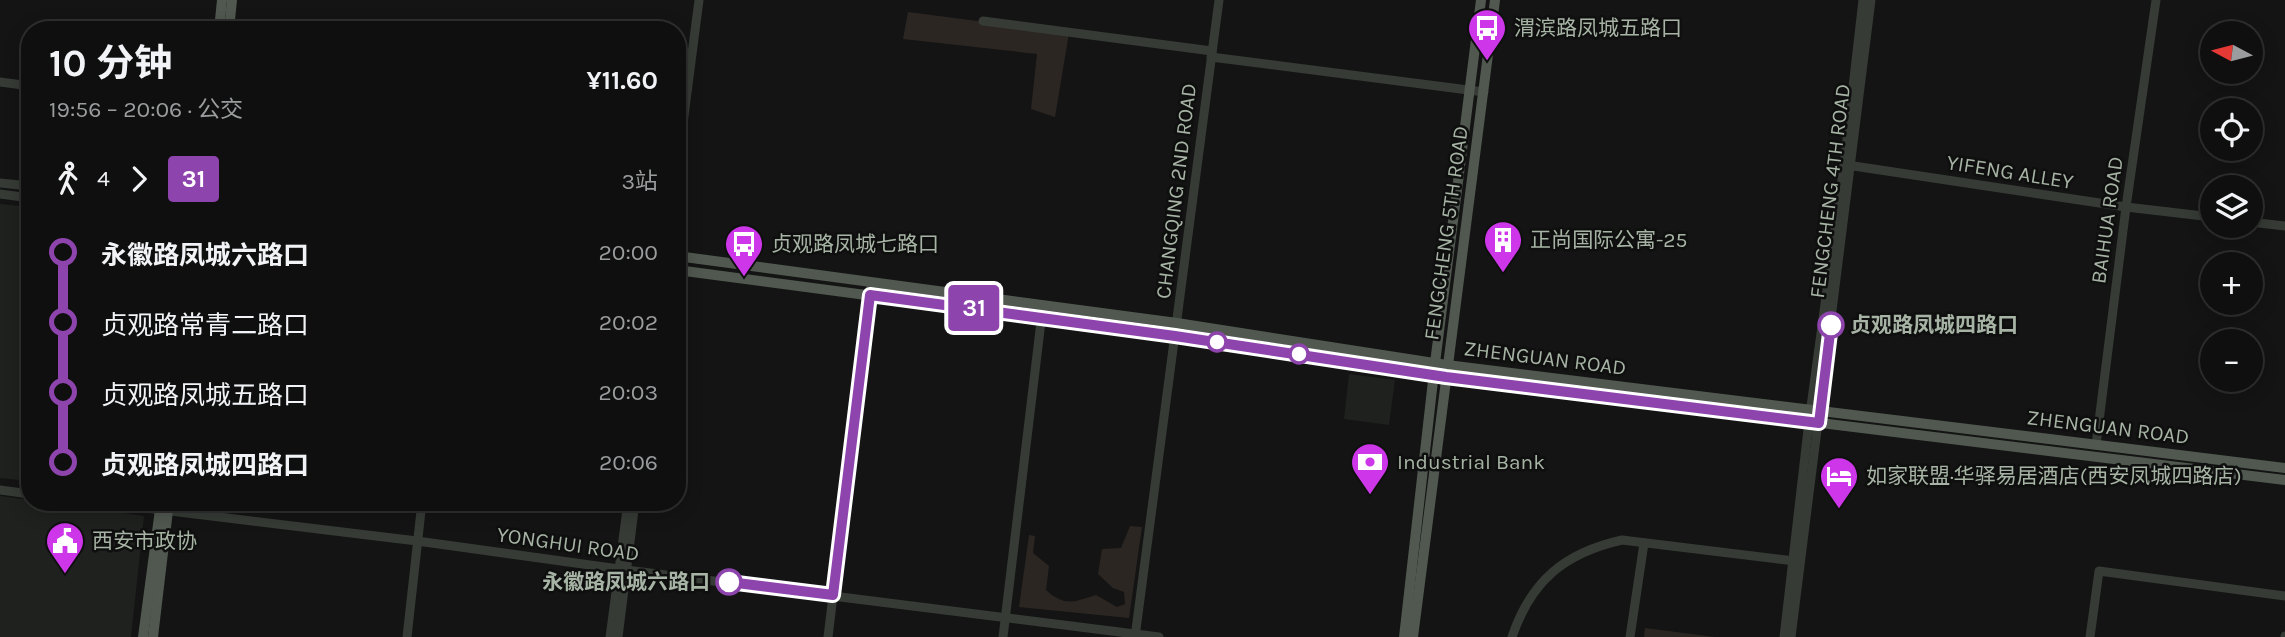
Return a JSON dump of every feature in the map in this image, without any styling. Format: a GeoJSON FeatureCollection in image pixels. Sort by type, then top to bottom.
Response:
{"type":"FeatureCollection","features":[{"type":"Feature","properties":{"kind":"main road"},"geometry":{"type":"LineString","coordinates":[[220,21],[222,0]]}},
{"type":"Feature","properties":{"kind":"main road"},"geometry":{"type":"LineString","coordinates":[[230,21],[232,0]]}},
{"type":"Feature","properties":{"kind":"main road","name":"FENGCHENG 5TH ROAD"},"geometry":{"type":"LineString","coordinates":[[1435,363],[1481,0]]}},
{"type":"Feature","properties":{"kind":"main road","name":"FENGCHENG 5TH ROAD"},"geometry":{"type":"LineString","coordinates":[[1404,637],[1484,92],[1495,0]]}},
{"type":"Feature","properties":{"kind":"main road","name":"ZHENGUAN ROAD"},"geometry":{"type":"LineString","coordinates":[[686,258],[1042,318],[1443,372],[2285,468]]}},
{"type":"Feature","properties":{"kind":"main road","name":"ZHENGUAN ROAD"},"geometry":{"type":"LineString","coordinates":[[686,271],[1043,305],[1435,363],[1443,372]]}},
{"type":"Feature","properties":{"kind":"main road","name":"FENGCHENG 5TH ROAD"},"geometry":{"type":"LineString","coordinates":[[1413,637],[1443,372]]}},
{"type":"Feature","properties":{"kind":"main road","name":"ZHENGUAN ROAD"},"geometry":{"type":"LineString","coordinates":[[1815,416],[2285,480]]}},
{"type":"Feature","properties":{"kind":"main road"},"geometry":{"type":"LineString","coordinates":[[143,637],[163,511]]}},
{"type":"Feature","properties":{"kind":"main road"},"geometry":{"type":"LineString","coordinates":[[153,637],[164,511]]}},
{"type":"Feature","properties":{"kind":"street"},"geometry":{"type":"LineString","coordinates":[[686,100],[699,0]]}},
{"type":"Feature","properties":{"kind":"street","name":"CHANGQING 2ND ROAD"},"geometry":{"type":"LineString","coordinates":[[1135,635],[1219,0]]}},
{"type":"Feature","properties":{"kind":"street","name":"FENGCHENG 4TH ROAD"},"geometry":{"type":"LineString","coordinates":[[1848,165],[1863,0]]}},
{"type":"Feature","properties":{"kind":"street","name":"FENGCHENG 4TH ROAD"},"geometry":{"type":"LineString","coordinates":[[1791,637],[1815,416],[1871,0]]}},
{"type":"Feature","properties":{"kind":"street","name":"BAIHUA ROAD"},"geometry":{"type":"LineString","coordinates":[[2096,445],[2156,0]]}},
{"type":"Feature","properties":{"kind":"street"},"geometry":{"type":"LineString","coordinates":[[984,21],[1484,92]]}},
{"type":"Feature","properties":{"kind":"street"},"geometry":{"type":"LineString","coordinates":[[0,82],[21,85]]}},
{"type":"Feature","properties":{"kind":"street","name":"YIFENG ALLEY"},"geometry":{"type":"LineString","coordinates":[[1848,165],[2200,216]]}},
{"type":"Feature","properties":{"kind":"street"},"geometry":{"type":"LineString","coordinates":[[0,183],[21,185]]}},
{"type":"Feature","properties":{"kind":"street"},"geometry":{"type":"LineString","coordinates":[[0,194],[21,197]]}},
{"type":"Feature","properties":{"kind":"street"},"geometry":{"type":"LineString","coordinates":[[2263,223],[2285,226]]}},
{"type":"Feature","properties":{"kind":"street"},"geometry":{"type":"LineString","coordinates":[[828,637],[870,289]]}},
{"type":"Feature","properties":{"kind":"street"},"geometry":{"type":"LineString","coordinates":[[1003,637],[1043,305]]}},
{"type":"Feature","properties":{"kind":"street"},"geometry":{"type":"LineString","coordinates":[[1784,637],[1815,416]]}},
{"type":"Feature","properties":{"kind":"street"},"geometry":{"type":"LineString","coordinates":[[0,491],[21,493]]}},
{"type":"Feature","properties":{"kind":"street","name":"YONGHUI ROAD"},"geometry":{"type":"LineString","coordinates":[[200,511],[622,569],[1159,637]]}},
{"type":"Feature","properties":{"kind":"street"},"geometry":{"type":"LineString","coordinates":[[407,637],[421,511]]}},
{"type":"Feature","properties":{"kind":"street"},"geometry":{"type":"LineString","coordinates":[[618,637],[627,511]]}},
{"type":"Feature","properties":{"kind":"street"},"geometry":{"type":"LineString","coordinates":[[610,637],[633,511]]}},
{"type":"Feature","properties":{"kind":"street"},"geometry":{"type":"LineString","coordinates":[[1512,637],[1520,614],[1532,593],[1546,577],[1596,546],[1622,540],[1794,561]]}},
{"type":"Feature","properties":{"kind":"street"},"geometry":{"type":"LineString","coordinates":[[1630,637],[1644,543]]}},
{"type":"Feature","properties":{"kind":"street"},"geometry":{"type":"LineString","coordinates":[[2091,637],[2099,571],[2285,596]]}},
{"type":"Feature","properties":{"kind":"shaded area"},"geometry":{"type":"Polygon","coordinates":[[[908,12],[1069,33],[1055,117],[1031,109],[1037,54],[903,39],[908,12]]]}},
{"type":"Feature","properties":{"kind":"shaded area"},"geometry":{"type":"Polygon","coordinates":[[[0,204],[21,206],[21,480],[0,478],[0,204]]]}},
{"type":"Feature","properties":{"kind":"shaded area"},"geometry":{"type":"Polygon","coordinates":[[[1349,374],[1395,380],[1389,425],[1344,419],[1349,374]]]}},
{"type":"Feature","properties":{"kind":"shaded area"},"geometry":{"type":"Polygon","coordinates":[[[0,496],[21,499],[21,511],[109,511],[144,516],[131,637],[0,637],[0,496]]]}},
{"type":"Feature","properties":{"kind":"shaded area"},"geometry":{"type":"Polygon","coordinates":[[[1130,526],[1142,527],[1129,618],[1019,607],[1029,535],[1035,536],[1033,553],[1049,566],[1046,590],[1064,601],[1082,600],[1096,595],[1117,607],[1125,604],[1124,592],[1113,588],[1098,574],[1102,549],[1121,548],[1130,526]]]}},
{"type":"Feature","properties":{"kind":"shaded area"},"geometry":{"type":"Polygon","coordinates":[[[1645,628],[1715,637],[1644,637],[1645,628]]]}},
{"type":"Feature","properties":{"kind":"bus line","name":"31"},"geometry":{"type":"LineString","coordinates":[[729,582],[833,595],[870,295],[1175,336],[1446,377],[1819,423],[1831,325]]}},
{"type":"Feature","properties":{"kind":"place","name":"渭滨路凤城五路口"},"geometry":{"type":"Point","coordinates":[1487,62]}},
{"type":"Feature","properties":{"kind":"place","name":"正尚国际公寓-25"},"geometry":{"type":"Point","coordinates":[1503,274]}},
{"type":"Feature","properties":{"kind":"place","name":"贞观路凤城七路口"},"geometry":{"type":"Point","coordinates":[744,278]}},
{"type":"Feature","properties":{"kind":"place","name":"贞观路凤城四路口"},"geometry":{"type":"Point","coordinates":[1831,325]}},
{"type":"Feature","properties":{"kind":"place","name":"Industrial Bank"},"geometry":{"type":"Point","coordinates":[1370,496]}},
{"type":"Feature","properties":{"kind":"place","name":"如家联盟·华驿易居酒店(西安凤城四路店)"},"geometry":{"type":"Point","coordinates":[1839,510]}},
{"type":"Feature","properties":{"kind":"place","name":"西安市政协"},"geometry":{"type":"Point","coordinates":[65,575]}},
{"type":"Feature","properties":{"kind":"place","name":"永徽路凤城六路口"},"geometry":{"type":"Point","coordinates":[729,582]}}]}
